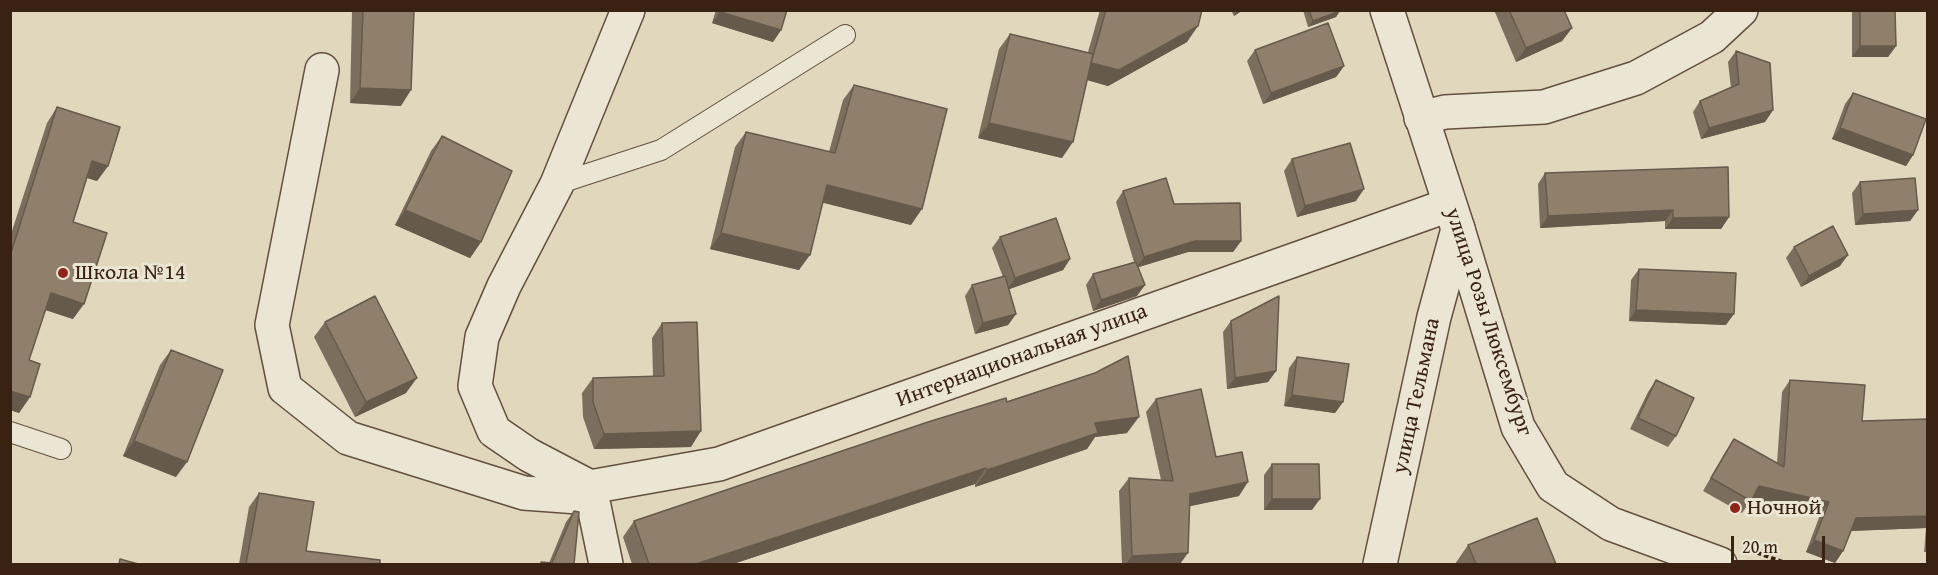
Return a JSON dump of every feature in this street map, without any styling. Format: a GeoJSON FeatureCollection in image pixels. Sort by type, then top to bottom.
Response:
{"type":"FeatureCollection","features":[{"type":"Feature","properties":{"kind":"street"},"geometry":{"type":"LineString","coordinates":[[606,564],[591,493],[494,431],[475,386],[482,337],[504,286],[557,184],[628,10]]}},
{"type":"Feature","properties":{"kind":"street","name":"улица Розы Люксембург"},"geometry":{"type":"LineString","coordinates":[[1387,10],[1518,427],[1553,486],[1611,524],[1733,556]]}},
{"type":"Feature","properties":{"kind":"street"},"geometry":{"type":"LineString","coordinates":[[1421,118],[1444,112],[1544,107],[1636,78],[1712,38],[1741,10]]}},
{"type":"Feature","properties":{"kind":"street","name":"Интернациональная улица"},"geometry":{"type":"LineString","coordinates":[[322,70],[272,325],[285,388],[348,438],[524,493],[591,493],[719,464],[1453,217]]}},
{"type":"Feature","properties":{"kind":"street","name":"улица Тельмана"},"geometry":{"type":"LineString","coordinates":[[1380,564],[1434,317],[1453,217]]}},
{"type":"Feature","properties":{"kind":"lane"},"geometry":{"type":"LineString","coordinates":[[557,184],[661,150],[845,35]]}},
{"type":"Feature","properties":{"kind":"lane"},"geometry":{"type":"LineString","coordinates":[[10,432],[62,449]]}},
{"type":"Feature","properties":{"kind":"path"},"geometry":{"type":"LineString","coordinates":[[1733,556],[1788,564]]}},
{"type":"Feature","properties":{"kind":"building"},"geometry":{"type":"Polygon","coordinates":[[[363,10],[414,10],[411,90],[360,88],[363,10]]]}},
{"type":"Feature","properties":{"kind":"building"},"geometry":{"type":"Polygon","coordinates":[[[721,10],[787,10],[781,30],[720,12],[721,10]]]}},
{"type":"Feature","properties":{"kind":"building"},"geometry":{"type":"Polygon","coordinates":[[[1106,10],[1202,10],[1198,26],[1119,70],[1091,63],[1106,10]]]}},
{"type":"Feature","properties":{"kind":"building"},"geometry":{"type":"Polygon","coordinates":[[[1309,10],[1340,10],[1340,11],[1313,21],[1309,10]]]}},
{"type":"Feature","properties":{"kind":"building"},"geometry":{"type":"Polygon","coordinates":[[[1509,10],[1564,10],[1572,28],[1526,48],[1509,10]]]}},
{"type":"Feature","properties":{"kind":"building"},"geometry":{"type":"Polygon","coordinates":[[[1860,10],[1895,10],[1896,46],[1860,46],[1860,10]]]}},
{"type":"Feature","properties":{"kind":"building"},"geometry":{"type":"Polygon","coordinates":[[[1328,23],[1344,66],[1271,93],[1255,50],[1328,23]]]}},
{"type":"Feature","properties":{"kind":"building"},"geometry":{"type":"Polygon","coordinates":[[[1010,34],[1093,54],[1073,142],[989,123],[1010,34]]]}},
{"type":"Feature","properties":{"kind":"building"},"geometry":{"type":"Polygon","coordinates":[[[1736,51],[1770,63],[1773,110],[1709,128],[1700,101],[1739,84],[1736,51]]]}},
{"type":"Feature","properties":{"kind":"building"},"geometry":{"type":"Polygon","coordinates":[[[854,85],[947,109],[922,209],[827,185],[810,255],[721,233],[746,132],[835,153],[854,85]]]}},
{"type":"Feature","properties":{"kind":"building"},"geometry":{"type":"Polygon","coordinates":[[[1853,93],[1926,119],[1913,155],[1840,128],[1853,93]]]}},
{"type":"Feature","properties":{"kind":"building"},"geometry":{"type":"Polygon","coordinates":[[[57,107],[120,127],[108,166],[92,161],[73,222],[107,233],[84,304],[51,293],[29,360],[40,364],[30,397],[10,391],[10,256],[57,107]]]}},
{"type":"Feature","properties":{"kind":"building"},"geometry":{"type":"Polygon","coordinates":[[[442,136],[512,171],[481,242],[405,210],[442,136]]]}},
{"type":"Feature","properties":{"kind":"building"},"geometry":{"type":"Polygon","coordinates":[[[1350,143],[1364,189],[1305,206],[1292,159],[1350,143]]]}},
{"type":"Feature","properties":{"kind":"building"},"geometry":{"type":"Polygon","coordinates":[[[1728,167],[1729,217],[1673,218],[1673,210],[1548,216],[1545,173],[1728,167]]]}},
{"type":"Feature","properties":{"kind":"building"},"geometry":{"type":"Polygon","coordinates":[[[1166,178],[1174,204],[1240,203],[1241,241],[1195,241],[1144,257],[1123,191],[1166,178]]]}},
{"type":"Feature","properties":{"kind":"building"},"geometry":{"type":"Polygon","coordinates":[[[1915,178],[1918,210],[1863,214],[1860,182],[1915,178]]]}},
{"type":"Feature","properties":{"kind":"building"},"geometry":{"type":"Polygon","coordinates":[[[1056,218],[1070,259],[1015,278],[1000,237],[1056,218]]]}},
{"type":"Feature","properties":{"kind":"building"},"geometry":{"type":"Polygon","coordinates":[[[1833,226],[1848,255],[1809,276],[1794,247],[1833,226]]]}},
{"type":"Feature","properties":{"kind":"building"},"geometry":{"type":"Polygon","coordinates":[[[1136,262],[1145,285],[1101,300],[1093,274],[1136,262]]]}},
{"type":"Feature","properties":{"kind":"building"},"geometry":{"type":"Polygon","coordinates":[[[1639,269],[1736,273],[1734,314],[1636,310],[1639,269]]]}},
{"type":"Feature","properties":{"kind":"building"},"geometry":{"type":"Polygon","coordinates":[[[1005,276],[1016,314],[983,323],[972,285],[1005,276]]]}},
{"type":"Feature","properties":{"kind":"building"},"geometry":{"type":"Polygon","coordinates":[[[375,296],[417,378],[366,402],[325,322],[375,296]]]}},
{"type":"Feature","properties":{"kind":"building"},"geometry":{"type":"Polygon","coordinates":[[[1279,296],[1276,371],[1235,378],[1231,321],[1279,296]]]}},
{"type":"Feature","properties":{"kind":"building"},"geometry":{"type":"Polygon","coordinates":[[[697,322],[701,431],[604,434],[593,402],[593,378],[664,376],[662,323],[697,322]]]}},
{"type":"Feature","properties":{"kind":"building"},"geometry":{"type":"Polygon","coordinates":[[[171,350],[223,370],[187,462],[134,441],[171,350]]]}},
{"type":"Feature","properties":{"kind":"building"},"geometry":{"type":"Polygon","coordinates":[[[1128,356],[1139,417],[1095,423],[1098,433],[696,564],[649,564],[634,521],[928,422],[1006,398],[1007,402],[1095,373],[1128,356]]]}},
{"type":"Feature","properties":{"kind":"building"},"geometry":{"type":"Polygon","coordinates":[[[1297,357],[1349,364],[1343,402],[1292,395],[1297,357]]]}},
{"type":"Feature","properties":{"kind":"building"},"geometry":{"type":"Polygon","coordinates":[[[1656,380],[1694,398],[1676,436],[1638,418],[1656,380]]]}},
{"type":"Feature","properties":{"kind":"building"},"geometry":{"type":"Polygon","coordinates":[[[1790,380],[1865,385],[1862,421],[1928,419],[1928,516],[1856,518],[1843,551],[1814,540],[1829,502],[1759,486],[1751,501],[1711,478],[1734,439],[1784,467],[1790,380]]]}},
{"type":"Feature","properties":{"kind":"building"},"geometry":{"type":"Polygon","coordinates":[[[1201,389],[1216,457],[1242,452],[1248,482],[1190,494],[1188,553],[1132,556],[1129,478],[1173,481],[1156,399],[1201,389]]]}},
{"type":"Feature","properties":{"kind":"building"},"geometry":{"type":"Polygon","coordinates":[[[1272,464],[1319,464],[1320,499],[1272,499],[1272,464]]]}},
{"type":"Feature","properties":{"kind":"building"},"geometry":{"type":"Polygon","coordinates":[[[259,493],[314,502],[306,551],[380,560],[380,564],[246,564],[259,493]]]}},
{"type":"Feature","properties":{"kind":"building"},"geometry":{"type":"Polygon","coordinates":[[[574,511],[579,512],[574,564],[541,564],[541,562],[552,563],[574,511]]]}},
{"type":"Feature","properties":{"kind":"building"},"geometry":{"type":"Polygon","coordinates":[[[1537,518],[1556,564],[1476,564],[1468,545],[1537,518]]]}},
{"type":"Feature","properties":{"kind":"building"},"geometry":{"type":"Polygon","coordinates":[[[120,559],[138,564],[119,564],[120,559]]]}},
{"type":"Feature","properties":{"kind":"place","name":"Школа №14"},"geometry":{"type":"Point","coordinates":[63,273]}},
{"type":"Feature","properties":{"kind":"place","name":"Ночной"},"geometry":{"type":"Point","coordinates":[1735,508]}}]}
